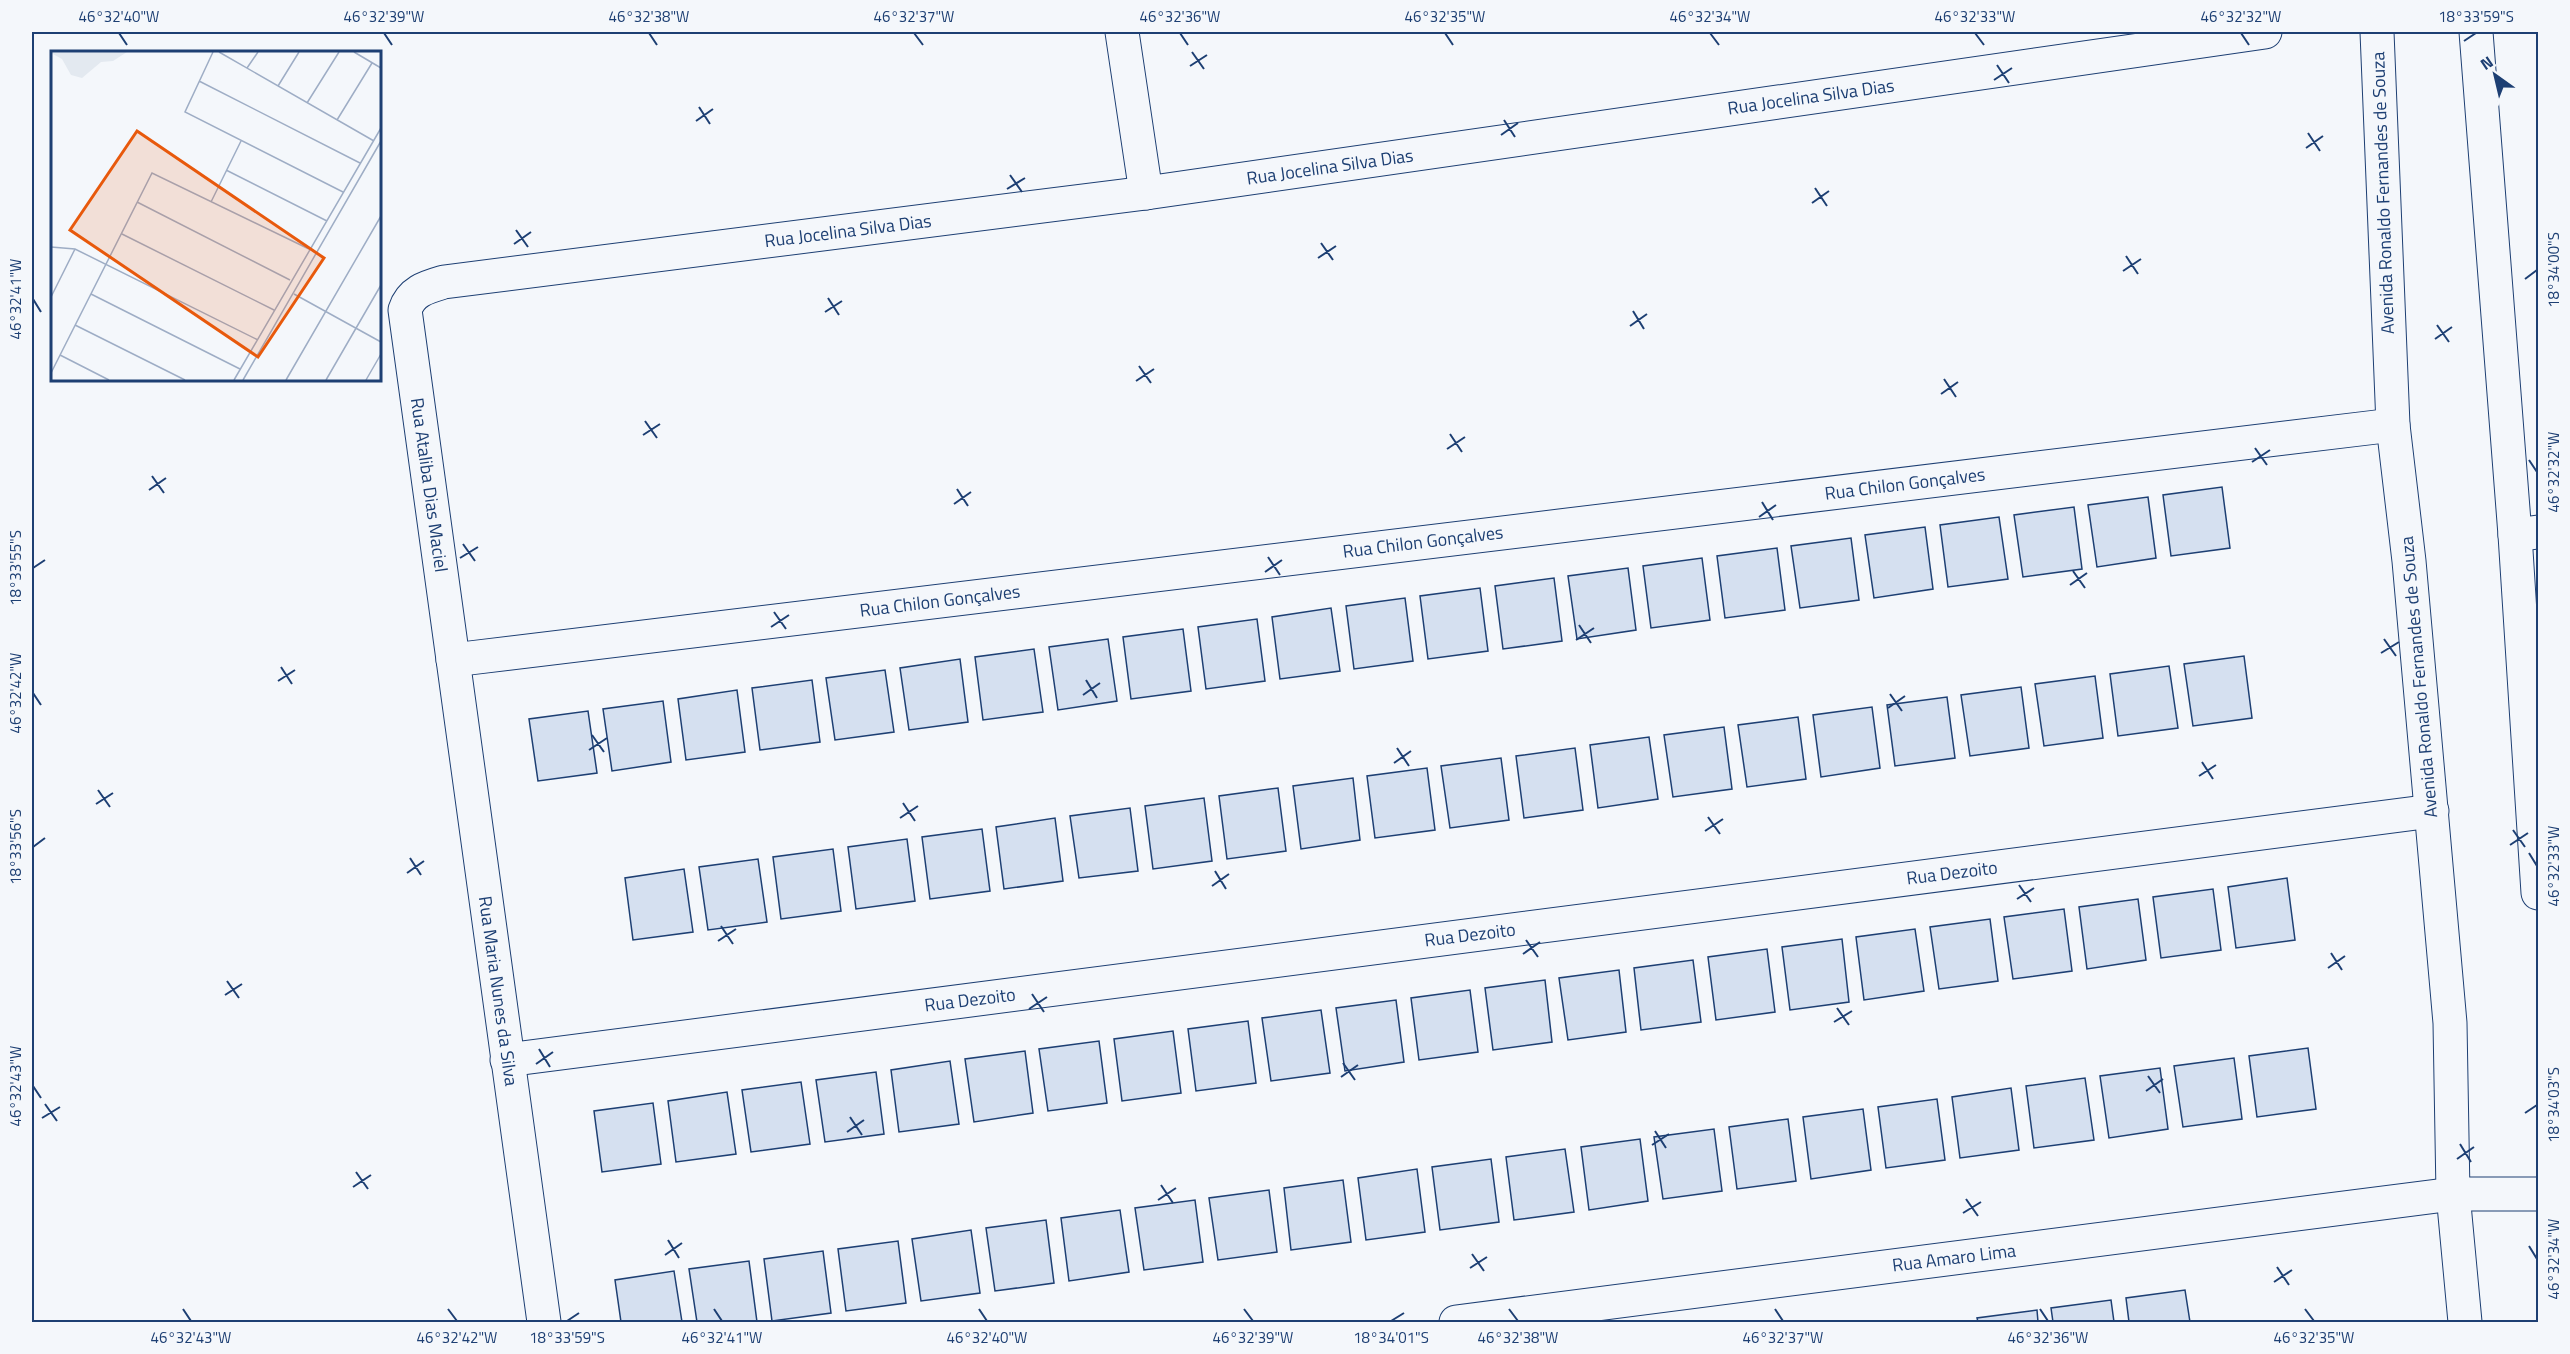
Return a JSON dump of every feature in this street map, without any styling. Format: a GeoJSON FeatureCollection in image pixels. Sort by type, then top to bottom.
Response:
{"type":"FeatureCollection","features":[{"type":"Feature","properties":{"kind":"street"},"geometry":{"type":"LineString","coordinates":[[1122,32],[1146,194]]}},
{"type":"Feature","properties":{"kind":"street","name":"Rua Jocelina Silva Dias"},"geometry":{"type":"LineString","coordinates":[[405,310],[408,300],[415,294],[426,287],[444,282],[1146,194],[2265,32]]}},
{"type":"Feature","properties":{"kind":"street","name":"Avenida Ronaldo Fernandes de Souza"},"geometry":{"type":"LineString","coordinates":[[2377,32],[2393,425],[2409,561],[2450,1023],[2453,1194],[2465,1323]]}},
{"type":"Feature","properties":{"kind":"street"},"geometry":{"type":"LineString","coordinates":[[2476,32],[2527,533],[2538,893]]}},
{"type":"Feature","properties":{"kind":"street","name":"Rua Ataliba Dias Maciel"},"geometry":{"type":"LineString","coordinates":[[405,310],[453,660]]}},
{"type":"Feature","properties":{"kind":"street","name":"Rua Chilon Gonçalves"},"geometry":{"type":"LineString","coordinates":[[453,660],[2393,425]]}},
{"type":"Feature","properties":{"kind":"street","name":"Rua Maria Nunes da Silva"},"geometry":{"type":"LineString","coordinates":[[453,660],[544,1323]]}},
{"type":"Feature","properties":{"kind":"street","name":"Rua Dezoito"},"geometry":{"type":"LineString","coordinates":[[507,1060],[2432,811]]}},
{"type":"Feature","properties":{"kind":"street","name":"Rua Amaro Lima"},"geometry":{"type":"LineString","coordinates":[[1455,1323],[2453,1194],[2538,1194]]}},
{"type":"Feature","properties":{"kind":"building"},"geometry":{"type":"Polygon","coordinates":[[[2222,487],[2230,548],[2171,556],[2163,495],[2222,487]]]}},
{"type":"Feature","properties":{"kind":"building"},"geometry":{"type":"Polygon","coordinates":[[[2148,497],[2156,558],[2097,567],[2088,505],[2148,497]]]}},
{"type":"Feature","properties":{"kind":"building"},"geometry":{"type":"Polygon","coordinates":[[[2074,507],[2082,569],[2023,577],[2014,515],[2074,507]]]}},
{"type":"Feature","properties":{"kind":"building"},"geometry":{"type":"Polygon","coordinates":[[[1999,517],[2008,579],[1948,587],[1940,525],[1999,517]]]}},
{"type":"Feature","properties":{"kind":"building"},"geometry":{"type":"Polygon","coordinates":[[[1925,527],[1933,589],[1874,598],[1865,535],[1925,527]]]}},
{"type":"Feature","properties":{"kind":"building"},"geometry":{"type":"Polygon","coordinates":[[[1851,538],[1859,600],[1800,608],[1791,546],[1851,538]]]}},
{"type":"Feature","properties":{"kind":"building"},"geometry":{"type":"Polygon","coordinates":[[[1777,548],[1785,610],[1725,618],[1717,556],[1777,548]]]}},
{"type":"Feature","properties":{"kind":"building"},"geometry":{"type":"Polygon","coordinates":[[[1702,558],[1710,620],[1651,628],[1643,566],[1702,558]]]}},
{"type":"Feature","properties":{"kind":"building"},"geometry":{"type":"Polygon","coordinates":[[[1628,568],[1636,630],[1577,639],[1568,576],[1628,568]]]}},
{"type":"Feature","properties":{"kind":"building"},"geometry":{"type":"Polygon","coordinates":[[[1554,578],[1562,641],[1503,649],[1495,586],[1554,578]]]}},
{"type":"Feature","properties":{"kind":"building"},"geometry":{"type":"Polygon","coordinates":[[[1480,588],[1488,651],[1428,659],[1420,596],[1480,588]]]}},
{"type":"Feature","properties":{"kind":"building"},"geometry":{"type":"Polygon","coordinates":[[[1405,598],[1413,661],[1354,669],[1346,606],[1405,598]]]}},
{"type":"Feature","properties":{"kind":"building"},"geometry":{"type":"Polygon","coordinates":[[[1331,608],[1340,671],[1280,679],[1272,617],[1331,608]]]}},
{"type":"Feature","properties":{"kind":"building"},"geometry":{"type":"Polygon","coordinates":[[[1257,619],[1265,681],[1206,689],[1198,627],[1257,619]]]}},
{"type":"Feature","properties":{"kind":"building"},"geometry":{"type":"Polygon","coordinates":[[[1183,629],[1191,691],[1131,699],[1123,637],[1183,629]]]}},
{"type":"Feature","properties":{"kind":"building"},"geometry":{"type":"Polygon","coordinates":[[[1108,639],[1117,701],[1058,710],[1049,647],[1108,639]]]}},
{"type":"Feature","properties":{"kind":"building"},"geometry":{"type":"Polygon","coordinates":[[[1034,649],[1043,712],[983,720],[975,657],[1034,649]]]}},
{"type":"Feature","properties":{"kind":"building"},"geometry":{"type":"Polygon","coordinates":[[[2244,656],[2252,718],[2193,726],[2184,664],[2244,656]]]}},
{"type":"Feature","properties":{"kind":"building"},"geometry":{"type":"Polygon","coordinates":[[[960,659],[968,722],[909,730],[900,668],[960,659]]]}},
{"type":"Feature","properties":{"kind":"building"},"geometry":{"type":"Polygon","coordinates":[[[2169,666],[2178,728],[2118,736],[2110,674],[2169,666]]]}},
{"type":"Feature","properties":{"kind":"building"},"geometry":{"type":"Polygon","coordinates":[[[885,670],[894,732],[835,740],[826,678],[885,670]]]}},
{"type":"Feature","properties":{"kind":"building"},"geometry":{"type":"Polygon","coordinates":[[[2095,676],[2103,738],[2044,746],[2035,684],[2095,676]]]}},
{"type":"Feature","properties":{"kind":"building"},"geometry":{"type":"Polygon","coordinates":[[[812,680],[820,742],[760,750],[752,688],[812,680]]]}},
{"type":"Feature","properties":{"kind":"building"},"geometry":{"type":"Polygon","coordinates":[[[2021,687],[2029,748],[1970,756],[1961,695],[2021,687]]]}},
{"type":"Feature","properties":{"kind":"building"},"geometry":{"type":"Polygon","coordinates":[[[737,690],[745,752],[686,760],[678,699],[737,690]]]}},
{"type":"Feature","properties":{"kind":"building"},"geometry":{"type":"Polygon","coordinates":[[[1947,697],[1955,758],[1895,766],[1887,705],[1947,697]]]}},
{"type":"Feature","properties":{"kind":"building"},"geometry":{"type":"Polygon","coordinates":[[[663,701],[671,762],[612,771],[603,709],[663,701]]]}},
{"type":"Feature","properties":{"kind":"building"},"geometry":{"type":"Polygon","coordinates":[[[1872,707],[1880,768],[1821,777],[1813,715],[1872,707]]]}},
{"type":"Feature","properties":{"kind":"building"},"geometry":{"type":"Polygon","coordinates":[[[588,711],[597,773],[538,781],[529,719],[588,711]]]}},
{"type":"Feature","properties":{"kind":"building"},"geometry":{"type":"Polygon","coordinates":[[[1798,717],[1806,779],[1747,787],[1738,725],[1798,717]]]}},
{"type":"Feature","properties":{"kind":"building"},"geometry":{"type":"Polygon","coordinates":[[[1724,727],[1732,789],[1673,797],[1664,735],[1724,727]]]}},
{"type":"Feature","properties":{"kind":"building"},"geometry":{"type":"Polygon","coordinates":[[[1649,737],[1658,799],[1598,808],[1590,745],[1649,737]]]}},
{"type":"Feature","properties":{"kind":"building"},"geometry":{"type":"Polygon","coordinates":[[[1575,748],[1583,810],[1524,818],[1516,756],[1575,748]]]}},
{"type":"Feature","properties":{"kind":"building"},"geometry":{"type":"Polygon","coordinates":[[[1501,758],[1509,820],[1450,828],[1441,766],[1501,758]]]}},
{"type":"Feature","properties":{"kind":"building"},"geometry":{"type":"Polygon","coordinates":[[[1427,768],[1435,830],[1375,838],[1367,776],[1427,768]]]}},
{"type":"Feature","properties":{"kind":"building"},"geometry":{"type":"Polygon","coordinates":[[[1353,778],[1360,840],[1301,849],[1293,786],[1353,778]]]}},
{"type":"Feature","properties":{"kind":"building"},"geometry":{"type":"Polygon","coordinates":[[[1278,788],[1286,851],[1227,859],[1219,796],[1278,788]]]}},
{"type":"Feature","properties":{"kind":"building"},"geometry":{"type":"Polygon","coordinates":[[[1204,798],[1212,861],[1153,869],[1145,806],[1204,798]]]}},
{"type":"Feature","properties":{"kind":"building"},"geometry":{"type":"Polygon","coordinates":[[[1130,808],[1138,871],[1079,878],[1070,816],[1130,808]]]}},
{"type":"Feature","properties":{"kind":"building"},"geometry":{"type":"Polygon","coordinates":[[[1055,818],[1063,881],[1004,889],[996,827],[1055,818]]]}},
{"type":"Feature","properties":{"kind":"building"},"geometry":{"type":"Polygon","coordinates":[[[982,829],[990,891],[930,899],[922,837],[982,829]]]}},
{"type":"Feature","properties":{"kind":"building"},"geometry":{"type":"Polygon","coordinates":[[[907,839],[915,901],[856,909],[848,847],[907,839]]]}},
{"type":"Feature","properties":{"kind":"building"},"geometry":{"type":"Polygon","coordinates":[[[833,849],[841,911],[781,919],[773,857],[833,849]]]}},
{"type":"Feature","properties":{"kind":"building"},"geometry":{"type":"Polygon","coordinates":[[[758,859],[767,922],[708,930],[699,867],[758,859]]]}},
{"type":"Feature","properties":{"kind":"building"},"geometry":{"type":"Polygon","coordinates":[[[684,869],[693,932],[633,940],[625,878],[684,869]]]}},
{"type":"Feature","properties":{"kind":"building"},"geometry":{"type":"Polygon","coordinates":[[[2287,878],[2295,940],[2236,948],[2228,887],[2287,878]]]}},
{"type":"Feature","properties":{"kind":"building"},"geometry":{"type":"Polygon","coordinates":[[[2213,889],[2221,950],[2161,958],[2153,897],[2213,889]]]}},
{"type":"Feature","properties":{"kind":"building"},"geometry":{"type":"Polygon","coordinates":[[[2138,899],[2146,960],[2087,969],[2079,907],[2138,899]]]}},
{"type":"Feature","properties":{"kind":"building"},"geometry":{"type":"Polygon","coordinates":[[[2064,909],[2072,971],[2013,979],[2004,917],[2064,909]]]}},
{"type":"Feature","properties":{"kind":"building"},"geometry":{"type":"Polygon","coordinates":[[[1990,919],[1998,981],[1939,989],[1930,927],[1990,919]]]}},
{"type":"Feature","properties":{"kind":"building"},"geometry":{"type":"Polygon","coordinates":[[[1915,929],[1924,991],[1864,1000],[1856,937],[1915,929]]]}},
{"type":"Feature","properties":{"kind":"building"},"geometry":{"type":"Polygon","coordinates":[[[1842,939],[1849,1002],[1790,1010],[1782,947],[1842,939]]]}},
{"type":"Feature","properties":{"kind":"building"},"geometry":{"type":"Polygon","coordinates":[[[1767,949],[1775,1012],[1716,1020],[1708,957],[1767,949]]]}},
{"type":"Feature","properties":{"kind":"building"},"geometry":{"type":"Polygon","coordinates":[[[1693,960],[1701,1022],[1641,1030],[1634,968],[1693,960]]]}},
{"type":"Feature","properties":{"kind":"building"},"geometry":{"type":"Polygon","coordinates":[[[1619,970],[1626,1032],[1568,1040],[1559,978],[1619,970]]]}},
{"type":"Feature","properties":{"kind":"building"},"geometry":{"type":"Polygon","coordinates":[[[1545,980],[1552,1042],[1493,1050],[1485,988],[1545,980]]]}},
{"type":"Feature","properties":{"kind":"building"},"geometry":{"type":"Polygon","coordinates":[[[1470,990],[1478,1052],[1419,1060],[1411,998],[1470,990]]]}},
{"type":"Feature","properties":{"kind":"building"},"geometry":{"type":"Polygon","coordinates":[[[1396,1000],[1404,1062],[1345,1071],[1336,1008],[1396,1000]]]}},
{"type":"Feature","properties":{"kind":"building"},"geometry":{"type":"Polygon","coordinates":[[[1321,1010],[1330,1073],[1271,1081],[1262,1018],[1321,1010]]]}},
{"type":"Feature","properties":{"kind":"building"},"geometry":{"type":"Polygon","coordinates":[[[1248,1021],[1256,1083],[1196,1091],[1188,1029],[1248,1021]]]}},
{"type":"Feature","properties":{"kind":"building"},"geometry":{"type":"Polygon","coordinates":[[[1173,1031],[1181,1093],[1122,1101],[1114,1039],[1173,1031]]]}},
{"type":"Feature","properties":{"kind":"building"},"geometry":{"type":"Polygon","coordinates":[[[1099,1041],[1107,1103],[1048,1111],[1039,1049],[1099,1041]]]}},
{"type":"Feature","properties":{"kind":"building"},"geometry":{"type":"Polygon","coordinates":[[[2308,1048],[2316,1109],[2257,1117],[2249,1056],[2308,1048]]]}},
{"type":"Feature","properties":{"kind":"building"},"geometry":{"type":"Polygon","coordinates":[[[1025,1051],[1033,1113],[974,1122],[965,1059],[1025,1051]]]}},
{"type":"Feature","properties":{"kind":"building"},"geometry":{"type":"Polygon","coordinates":[[[2234,1058],[2242,1119],[2183,1127],[2174,1066],[2234,1058]]]}},
{"type":"Feature","properties":{"kind":"building"},"geometry":{"type":"Polygon","coordinates":[[[950,1061],[959,1124],[899,1132],[891,1070],[950,1061]]]}},
{"type":"Feature","properties":{"kind":"building"},"geometry":{"type":"Polygon","coordinates":[[[2160,1068],[2168,1129],[2109,1138],[2100,1076],[2160,1068]]]}},
{"type":"Feature","properties":{"kind":"building"},"geometry":{"type":"Polygon","coordinates":[[[876,1072],[884,1134],[825,1142],[816,1080],[876,1072]]]}},
{"type":"Feature","properties":{"kind":"building"},"geometry":{"type":"Polygon","coordinates":[[[2085,1078],[2094,1140],[2034,1148],[2026,1086],[2085,1078]]]}},
{"type":"Feature","properties":{"kind":"building"},"geometry":{"type":"Polygon","coordinates":[[[801,1082],[810,1144],[751,1152],[742,1090],[801,1082]]]}},
{"type":"Feature","properties":{"kind":"building"},"geometry":{"type":"Polygon","coordinates":[[[2011,1088],[2019,1150],[1960,1158],[1952,1097],[2011,1088]]]}},
{"type":"Feature","properties":{"kind":"building"},"geometry":{"type":"Polygon","coordinates":[[[727,1092],[736,1154],[676,1162],[668,1101],[727,1092]]]}},
{"type":"Feature","properties":{"kind":"building"},"geometry":{"type":"Polygon","coordinates":[[[1937,1099],[1945,1160],[1886,1168],[1878,1107],[1937,1099]]]}},
{"type":"Feature","properties":{"kind":"building"},"geometry":{"type":"Polygon","coordinates":[[[653,1103],[661,1164],[602,1172],[594,1111],[653,1103]]]}},
{"type":"Feature","properties":{"kind":"building"},"geometry":{"type":"Polygon","coordinates":[[[1863,1109],[1871,1170],[1811,1179],[1803,1117],[1863,1109]]]}},
{"type":"Feature","properties":{"kind":"building"},"geometry":{"type":"Polygon","coordinates":[[[1788,1119],[1796,1181],[1737,1189],[1729,1127],[1788,1119]]]}},
{"type":"Feature","properties":{"kind":"building"},"geometry":{"type":"Polygon","coordinates":[[[1714,1129],[1722,1191],[1663,1199],[1654,1137],[1714,1129]]]}},
{"type":"Feature","properties":{"kind":"building"},"geometry":{"type":"Polygon","coordinates":[[[1640,1139],[1648,1201],[1589,1210],[1581,1147],[1640,1139]]]}},
{"type":"Feature","properties":{"kind":"building"},"geometry":{"type":"Polygon","coordinates":[[[1565,1149],[1574,1212],[1514,1220],[1506,1157],[1565,1149]]]}},
{"type":"Feature","properties":{"kind":"building"},"geometry":{"type":"Polygon","coordinates":[[[1491,1159],[1499,1222],[1440,1230],[1432,1167],[1491,1159]]]}},
{"type":"Feature","properties":{"kind":"building"},"geometry":{"type":"Polygon","coordinates":[[[1417,1169],[1425,1232],[1366,1240],[1358,1178],[1417,1169]]]}},
{"type":"Feature","properties":{"kind":"building"},"geometry":{"type":"Polygon","coordinates":[[[1343,1180],[1351,1242],[1291,1250],[1284,1188],[1343,1180]]]}},
{"type":"Feature","properties":{"kind":"building"},"geometry":{"type":"Polygon","coordinates":[[[1269,1190],[1277,1252],[1218,1260],[1209,1198],[1269,1190]]]}},
{"type":"Feature","properties":{"kind":"building"},"geometry":{"type":"Polygon","coordinates":[[[1195,1200],[1203,1262],[1144,1270],[1135,1208],[1195,1200]]]}},
{"type":"Feature","properties":{"kind":"building"},"geometry":{"type":"Polygon","coordinates":[[[1120,1210],[1129,1272],[1069,1281],[1061,1218],[1120,1210]]]}},
{"type":"Feature","properties":{"kind":"building"},"geometry":{"type":"Polygon","coordinates":[[[1046,1220],[1054,1283],[995,1291],[986,1228],[1046,1220]]]}},
{"type":"Feature","properties":{"kind":"building"},"geometry":{"type":"Polygon","coordinates":[[[971,1230],[980,1293],[921,1301],[912,1239],[971,1230]]]}},
{"type":"Feature","properties":{"kind":"building"},"geometry":{"type":"Polygon","coordinates":[[[898,1241],[906,1303],[846,1311],[838,1249],[898,1241]]]}},
{"type":"Feature","properties":{"kind":"building"},"geometry":{"type":"Polygon","coordinates":[[[823,1251],[831,1313],[772,1321],[764,1259],[823,1251]]]}},
{"type":"Feature","properties":{"kind":"building"},"geometry":{"type":"Polygon","coordinates":[[[749,1261],[757,1322],[697,1322],[689,1269],[749,1261]]]}},
{"type":"Feature","properties":{"kind":"building"},"geometry":{"type":"Polygon","coordinates":[[[674,1271],[682,1322],[621,1322],[615,1280],[674,1271]]]}},
{"type":"Feature","properties":{"kind":"building"},"geometry":{"type":"Polygon","coordinates":[[[2185,1290],[2190,1322],[2129,1322],[2126,1298],[2185,1290]]]}},
{"type":"Feature","properties":{"kind":"building"},"geometry":{"type":"Polygon","coordinates":[[[2111,1300],[2114,1322],[2053,1322],[2051,1308],[2111,1300]]]}},
{"type":"Feature","properties":{"kind":"building"},"geometry":{"type":"Polygon","coordinates":[[[2037,1310],[2038,1322],[1978,1322],[1977,1318],[2037,1310]]]}}]}
